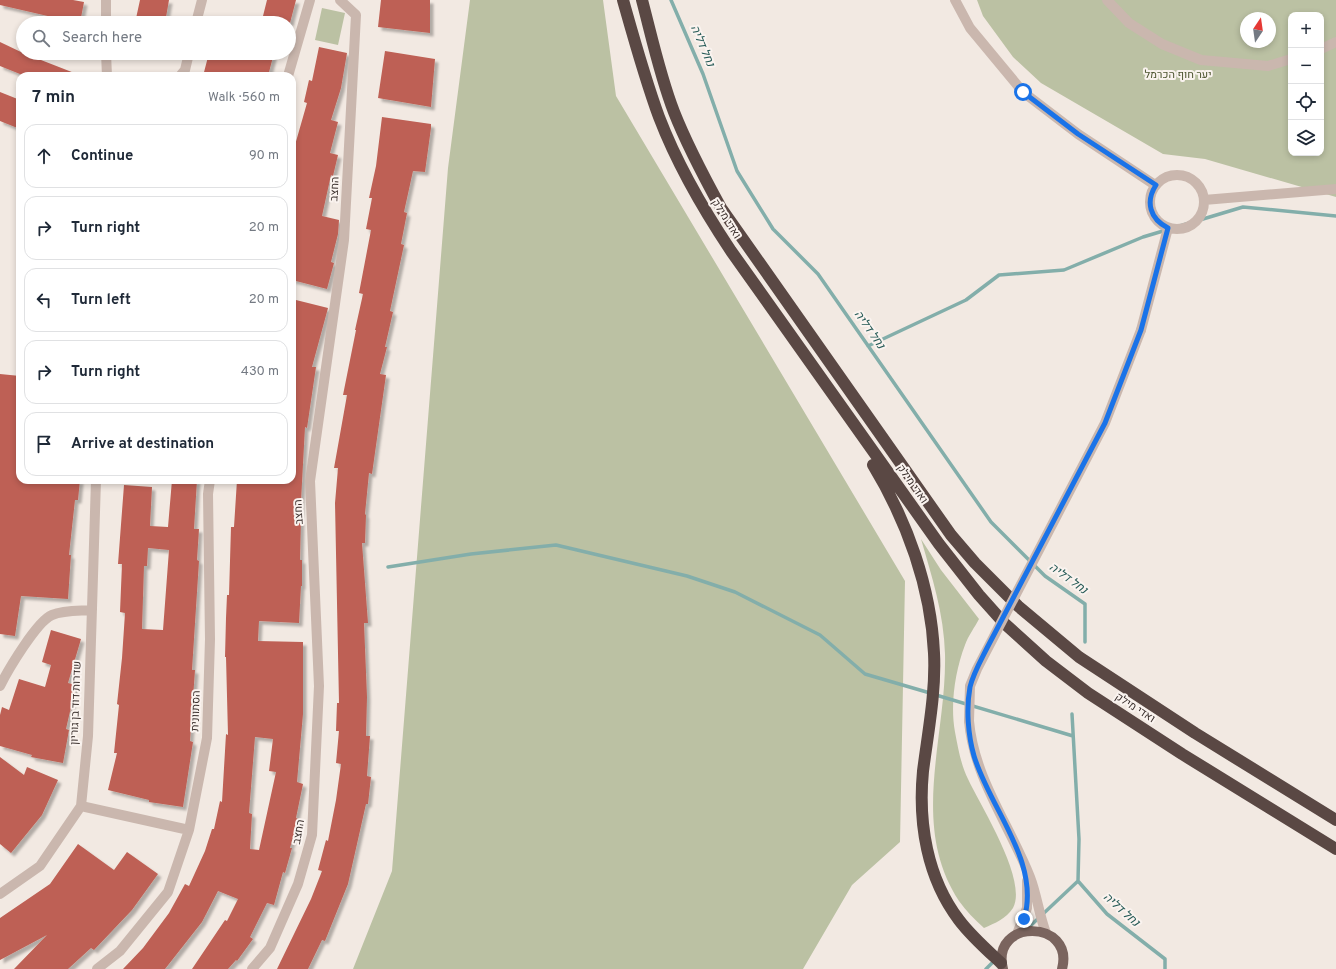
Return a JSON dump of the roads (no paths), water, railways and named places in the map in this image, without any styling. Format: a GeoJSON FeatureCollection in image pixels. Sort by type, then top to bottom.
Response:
{"type":"FeatureCollection","features":[{"type":"Feature","properties":{"kind":"highway","name":"ואדי מילק"},"geometry":{"type":"LineString","coordinates":[[623,0],[645,78],[660,118],[689,182],[730,251],[948,556],[979,594],[1026,643],[1046,661],[1114,711],[1336,849]]}},
{"type":"Feature","properties":{"kind":"highway","name":"ואדי מילק"},"geometry":{"type":"LineString","coordinates":[[642,0],[660,72],[674,112],[703,175],[721,208],[951,535],[975,563],[1018,606],[1079,657],[1195,733],[1336,820]]}},
{"type":"Feature","properties":{"kind":"highway"},"geometry":{"type":"LineString","coordinates":[[831,393],[881,478],[894,505],[914,554],[928,602],[934,655],[922,803],[922,827],[932,868],[950,906],[959,920],[1002,966]]}},
{"type":"Feature","properties":{"kind":"main road"},"geometry":{"type":"LineString","coordinates":[[1002,966],[1005,946],[1017,934],[1026,930],[1037,930],[1046,933],[1055,939],[1060,947],[1063,957],[1062,969]]}},
{"type":"Feature","properties":{"kind":"street"},"geometry":{"type":"LineString","coordinates":[[106,0],[106,16]]}},
{"type":"Feature","properties":{"kind":"street"},"geometry":{"type":"LineString","coordinates":[[198,16],[202,0]]}},
{"type":"Feature","properties":{"kind":"street"},"geometry":{"type":"LineString","coordinates":[[296,48],[310,0]]}},
{"type":"Feature","properties":{"kind":"street","name":"החצב"},"geometry":{"type":"LineString","coordinates":[[252,969],[270,948],[298,884],[312,835],[316,786],[320,686],[310,481],[344,240],[356,15],[340,0]]}},
{"type":"Feature","properties":{"kind":"street"},"geometry":{"type":"LineString","coordinates":[[955,0],[970,28],[1023,92],[1078,134],[1156,185]]}},
{"type":"Feature","properties":{"kind":"street"},"geometry":{"type":"LineString","coordinates":[[1107,0],[1129,23],[1162,44],[1201,60],[1268,66],[1288,60]]}},
{"type":"Feature","properties":{"kind":"street"},"geometry":{"type":"LineString","coordinates":[[1323,48],[1336,42]]}},
{"type":"Feature","properties":{"kind":"street"},"geometry":{"type":"LineString","coordinates":[[106,60],[107,72]]}},
{"type":"Feature","properties":{"kind":"street"},"geometry":{"type":"LineString","coordinates":[[183,72],[187,60]]}},
{"type":"Feature","properties":{"kind":"street"},"geometry":{"type":"LineString","coordinates":[[289,72],[293,60]]}},
{"type":"Feature","properties":{"kind":"street"},"geometry":{"type":"LineString","coordinates":[[1171,175],[1180,175],[1189,178],[1196,183],[1202,191],[1204,200],[1204,209],[1200,217],[1194,224],[1182,229],[1168,228],[1160,224],[1154,218],[1150,210],[1151,192],[1162,179],[1171,175]]}},
{"type":"Feature","properties":{"kind":"street"},"geometry":{"type":"LineString","coordinates":[[1204,200],[1336,189]]}},
{"type":"Feature","properties":{"kind":"street"},"geometry":{"type":"LineString","coordinates":[[1046,933],[1030,877],[975,758],[968,721],[970,686],[977,669],[1105,423],[1141,330],[1168,228]]}},
{"type":"Feature","properties":{"kind":"street","name":"שדרות דוד בן גוריון"},"geometry":{"type":"LineString","coordinates":[[0,894],[40,866],[81,806],[88,736],[96,484]]}},
{"type":"Feature","properties":{"kind":"street","name":"הסתוונית"},"geometry":{"type":"LineString","coordinates":[[189,830],[207,738],[210,639],[208,494],[209,484]]}},
{"type":"Feature","properties":{"kind":"street"},"geometry":{"type":"LineString","coordinates":[[0,686],[3,672],[36,629],[51,615],[92,610]]}},
{"type":"Feature","properties":{"kind":"street"},"geometry":{"type":"LineString","coordinates":[[81,806],[189,830],[168,892],[120,951],[97,969]]}},
{"type":"Feature","properties":{"kind":"street"},"geometry":{"type":"LineString","coordinates":[[1017,934],[1027,908],[1028,886],[1022,861]]}},
{"type":"Feature","properties":{"kind":"waterway","name":"נחל דליה"},"geometry":{"type":"LineString","coordinates":[[671,0],[703,74],[737,171],[773,229],[818,274],[991,522],[1045,576],[1085,604],[1085,642]]}},
{"type":"Feature","properties":{"kind":"waterway"},"geometry":{"type":"LineString","coordinates":[[868,346],[966,300],[999,275],[1064,270],[1143,237],[1243,207],[1336,216]]}},
{"type":"Feature","properties":{"kind":"waterway"},"geometry":{"type":"LineString","coordinates":[[388,567],[471,554],[556,545],[687,576],[735,592],[820,635],[865,674],[930,693]]}},
{"type":"Feature","properties":{"kind":"waterway"},"geometry":{"type":"LineString","coordinates":[[936,695],[1073,736]]}},
{"type":"Feature","properties":{"kind":"waterway","name":"נחל דליה"},"geometry":{"type":"LineString","coordinates":[[1072,714],[1079,839],[1078,881],[1107,914],[1165,959],[1165,969]]}},
{"type":"Feature","properties":{"kind":"waterway"},"geometry":{"type":"LineString","coordinates":[[1027,929],[1078,881]]}},
{"type":"Feature","properties":{"kind":"waterway"},"geometry":{"type":"LineString","coordinates":[[986,969],[995,960]]}},
{"type":"Feature","properties":{"kind":"park label","name":"יער חוף הכרמל"},"geometry":{"type":"Point","coordinates":[1178,75]}}]}
